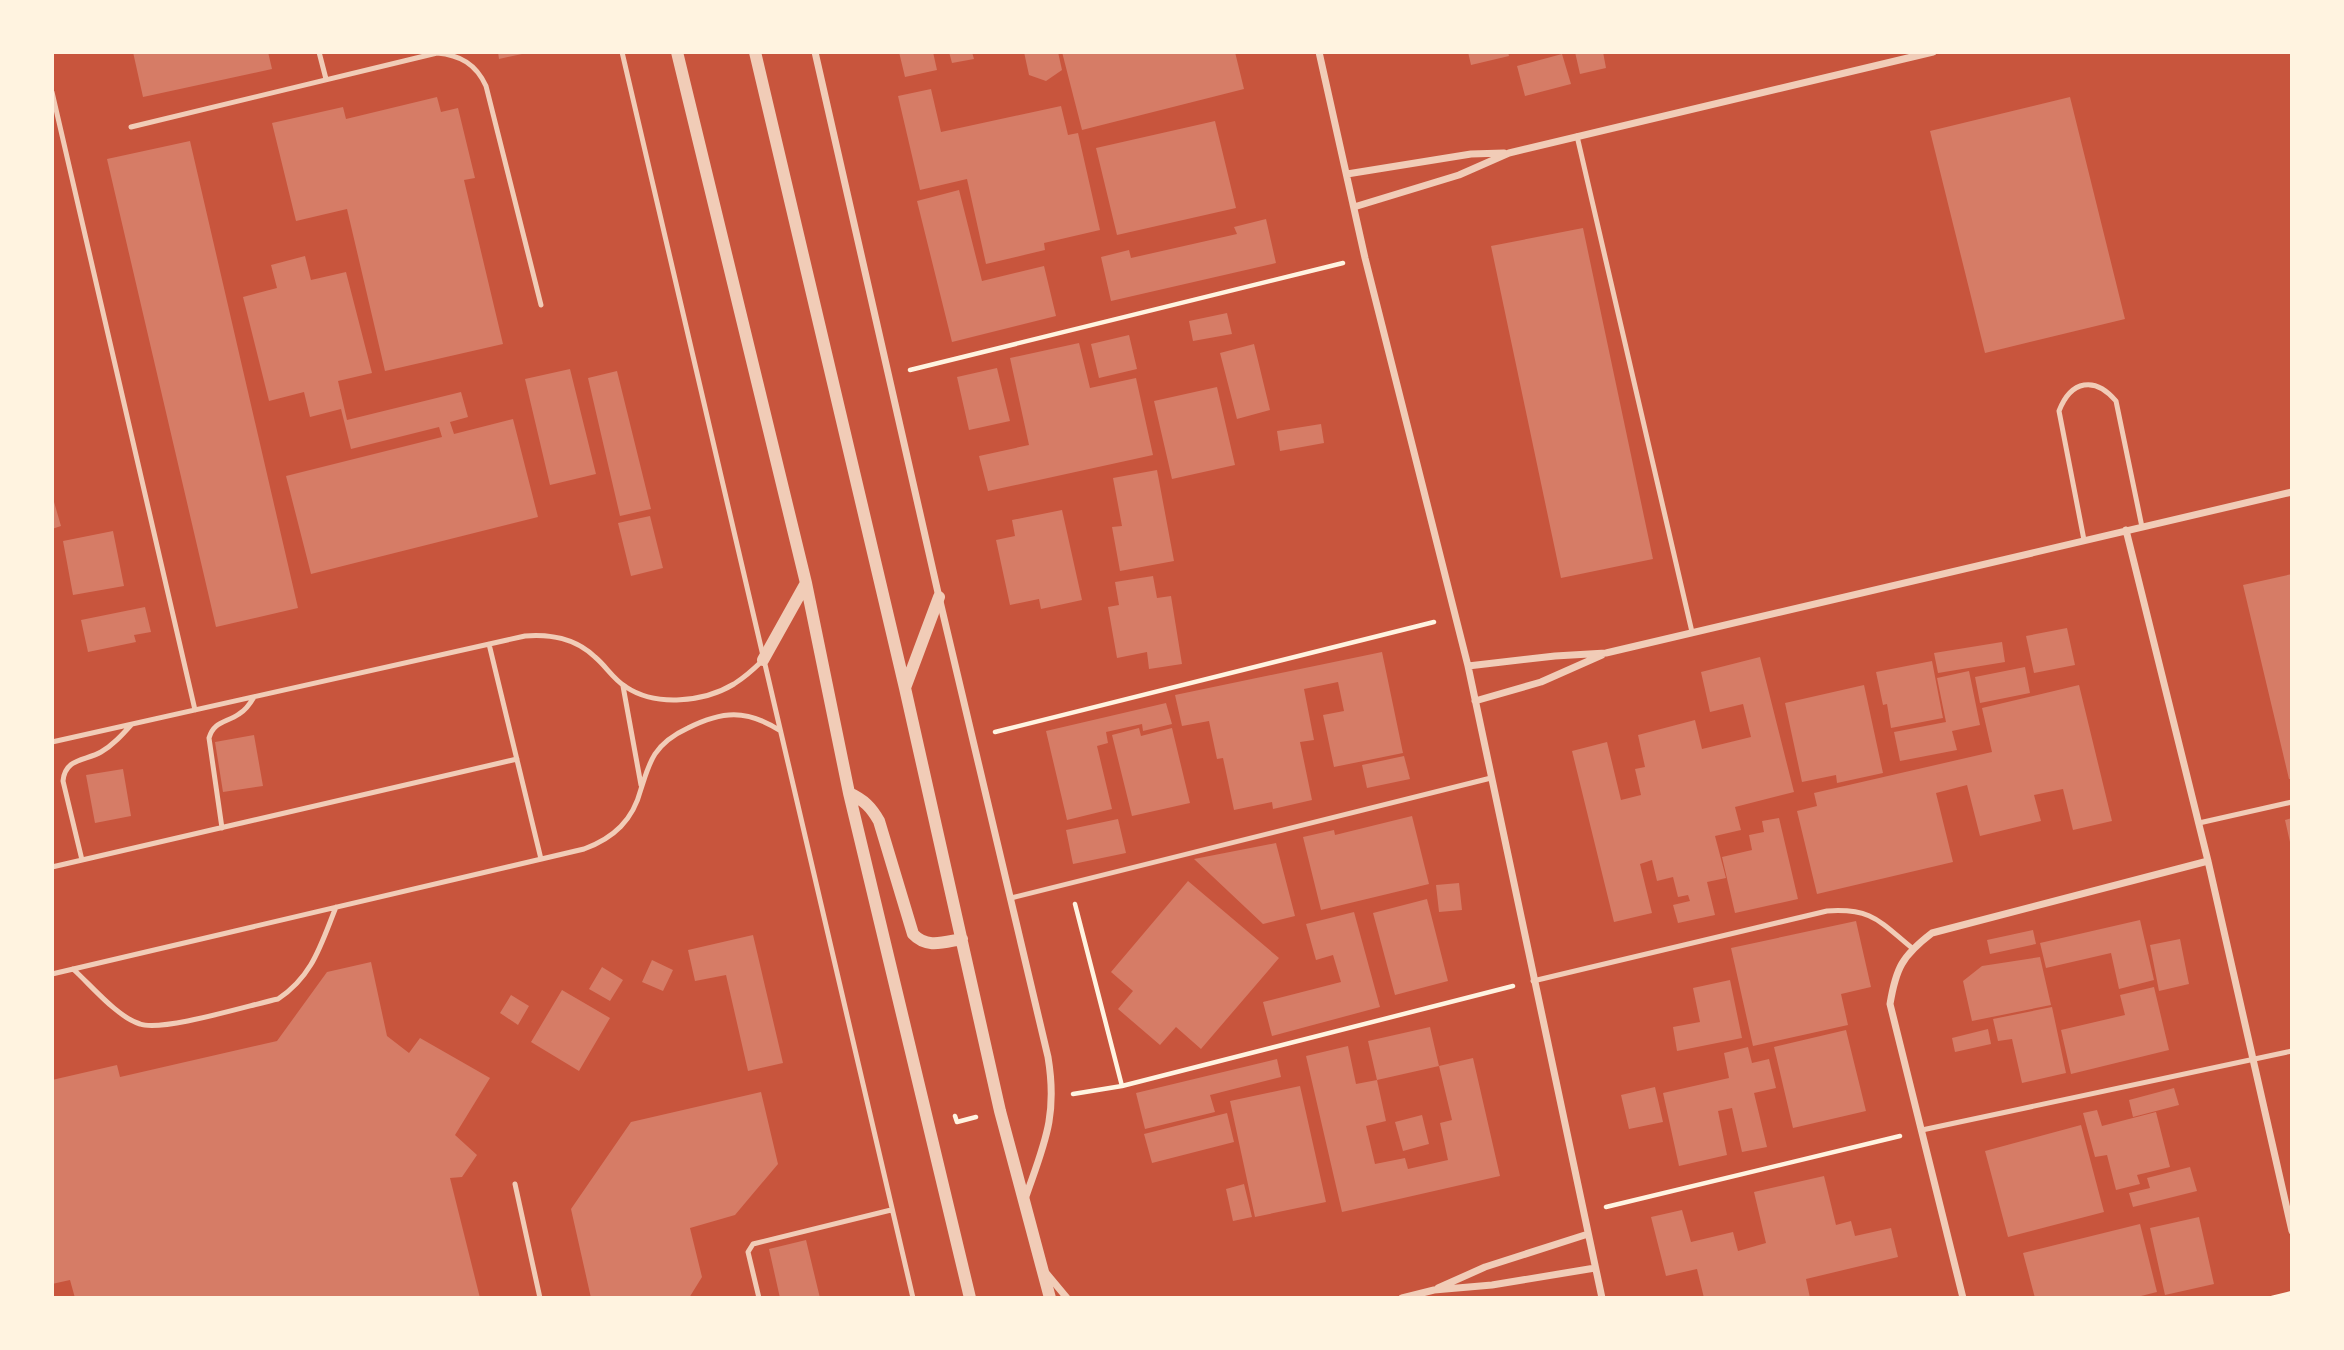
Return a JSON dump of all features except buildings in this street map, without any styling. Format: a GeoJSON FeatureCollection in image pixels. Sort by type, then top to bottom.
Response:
{"type":"FeatureCollection","features":[{"type":"Feature","properties":{"kind":"street"},"geometry":{"type":"LineString","coordinates":[[677,52],[806,583],[849,793],[970,1297]]}},
{"type":"Feature","properties":{"kind":"street"},"geometry":{"type":"LineString","coordinates":[[755,52],[905,688],[1000,1111],[1050,1297]]}},
{"type":"Feature","properties":{"kind":"street"},"geometry":{"type":"LineString","coordinates":[[815,52],[939,597],[1048,1057],[1052,1097],[1048,1132],[1025,1200]]}},
{"type":"Feature","properties":{"kind":"street"},"geometry":{"type":"LineString","coordinates":[[1319,52],[1365,258],[1468,666],[1602,1297]]}},
{"type":"Feature","properties":{"kind":"street"},"geometry":{"type":"LineString","coordinates":[[1354,207],[1459,175],[1508,153],[1933,52]]}},
{"type":"Feature","properties":{"kind":"street"},"geometry":{"type":"LineString","coordinates":[[1347,174],[1471,154],[1508,153]]}},
{"type":"Feature","properties":{"kind":"street"},"geometry":{"type":"LineString","coordinates":[[1468,666],[1606,653],[2291,492]]}},
{"type":"Feature","properties":{"kind":"street"},"geometry":{"type":"LineString","coordinates":[[2126,530],[2208,861],[2291,1231]]}},
{"type":"Feature","properties":{"kind":"street"},"geometry":{"type":"LineString","coordinates":[[764,660],[806,583]]}},
{"type":"Feature","properties":{"kind":"street"},"geometry":{"type":"LineString","coordinates":[[905,688],[939,597]]}},
{"type":"Feature","properties":{"kind":"street"},"geometry":{"type":"LineString","coordinates":[[1475,701],[1559,675],[1606,653]]}},
{"type":"Feature","properties":{"kind":"street"},"geometry":{"type":"LineString","coordinates":[[849,793],[863,799],[879,821],[913,934],[920,942],[929,944],[962,939]]}},
{"type":"Feature","properties":{"kind":"street"},"geometry":{"type":"LineString","coordinates":[[1963,1297],[1890,1004],[1895,974],[1912,948],[1932,933],[2208,861]]}},
{"type":"Feature","properties":{"kind":"street"},"geometry":{"type":"LineString","coordinates":[[1434,1290],[1485,1267],[1588,1234]]}},
{"type":"Feature","properties":{"kind":"street"},"geometry":{"type":"LineString","coordinates":[[1042,1267],[1067,1297]]}},
{"type":"Feature","properties":{"kind":"street"},"geometry":{"type":"LineString","coordinates":[[1402,1297],[1434,1290],[1492,1285],[1595,1268]]}},
{"type":"Feature","properties":{"kind":"lane"},"geometry":{"type":"LineString","coordinates":[[319,52],[326,79]]}},
{"type":"Feature","properties":{"kind":"lane"},"geometry":{"type":"LineString","coordinates":[[622,52],[913,1297]]}},
{"type":"Feature","properties":{"kind":"lane"},"geometry":{"type":"LineString","coordinates":[[131,127],[437,53],[461,58],[481,75],[486,86],[541,305]]}},
{"type":"Feature","properties":{"kind":"lane"},"geometry":{"type":"LineString","coordinates":[[52,92],[195,710]]}},
{"type":"Feature","properties":{"kind":"lane"},"geometry":{"type":"LineString","coordinates":[[1577,136],[1692,632]]}},
{"type":"Feature","properties":{"kind":"lane"},"geometry":{"type":"LineString","coordinates":[[2084,540],[2059,411],[2064,396],[2076,387],[2091,384],[2106,389],[2116,401],[2142,527]]}},
{"type":"Feature","properties":{"kind":"lane"},"geometry":{"type":"LineString","coordinates":[[52,742],[525,636],[544,635],[580,645],[596,657],[623,685],[647,697],[690,698],[732,686],[764,660]]}},
{"type":"Feature","properties":{"kind":"lane"},"geometry":{"type":"LineString","coordinates":[[489,644],[541,859]]}},
{"type":"Feature","properties":{"kind":"lane"},"geometry":{"type":"LineString","coordinates":[[623,685],[642,789]]}},
{"type":"Feature","properties":{"kind":"lane"},"geometry":{"type":"LineString","coordinates":[[222,828],[209,738],[215,726],[240,714],[248,708],[254,697]]}},
{"type":"Feature","properties":{"kind":"lane"},"geometry":{"type":"LineString","coordinates":[[52,974],[584,849],[611,836],[631,815],[642,789],[646,770],[665,742],[706,719],[738,714],[767,722],[779,730]]}},
{"type":"Feature","properties":{"kind":"lane"},"geometry":{"type":"LineString","coordinates":[[82,860],[63,781],[64,773],[75,761],[97,754],[110,746],[131,725]]}},
{"type":"Feature","properties":{"kind":"lane"},"geometry":{"type":"LineString","coordinates":[[52,867],[517,759]]}},
{"type":"Feature","properties":{"kind":"lane"},"geometry":{"type":"LineString","coordinates":[[1011,898],[1491,778]]}},
{"type":"Feature","properties":{"kind":"lane"},"geometry":{"type":"LineString","coordinates":[[2199,823],[2291,802]]}},
{"type":"Feature","properties":{"kind":"lane"},"geometry":{"type":"LineString","coordinates":[[73,969],[126,1018],[152,1027],[278,999],[290,991],[310,969],[336,907]]}},
{"type":"Feature","properties":{"kind":"lane"},"geometry":{"type":"LineString","coordinates":[[1533,981],[1827,911],[1852,909],[1874,917],[1912,948]]}},
{"type":"Feature","properties":{"kind":"lane"},"geometry":{"type":"LineString","coordinates":[[1922,1130],[2291,1051]]}},
{"type":"Feature","properties":{"kind":"lane"},"geometry":{"type":"LineString","coordinates":[[515,1184],[540,1297]]}},
{"type":"Feature","properties":{"kind":"lane"},"geometry":{"type":"LineString","coordinates":[[759,1297],[748,1252],[753,1244],[891,1210]]}},
{"type":"Feature","properties":{"kind":"path"},"geometry":{"type":"LineString","coordinates":[[888,375],[1365,258]]}},
{"type":"Feature","properties":{"kind":"path"},"geometry":{"type":"LineString","coordinates":[[972,738],[1455,616]]}},
{"type":"Feature","properties":{"kind":"path"},"geometry":{"type":"LineString","coordinates":[[1069,884],[1122,1086]]}},
{"type":"Feature","properties":{"kind":"path"},"geometry":{"type":"LineString","coordinates":[[1052,1097],[1122,1086],[1533,981]]}},
{"type":"Feature","properties":{"kind":"path"},"geometry":{"type":"LineString","coordinates":[[1583,1212],[1922,1130]]}},
{"type":"Feature","properties":{"kind":"path"},"geometry":{"type":"LineString","coordinates":[[2272,1297],[2291,1293]]}}]}
